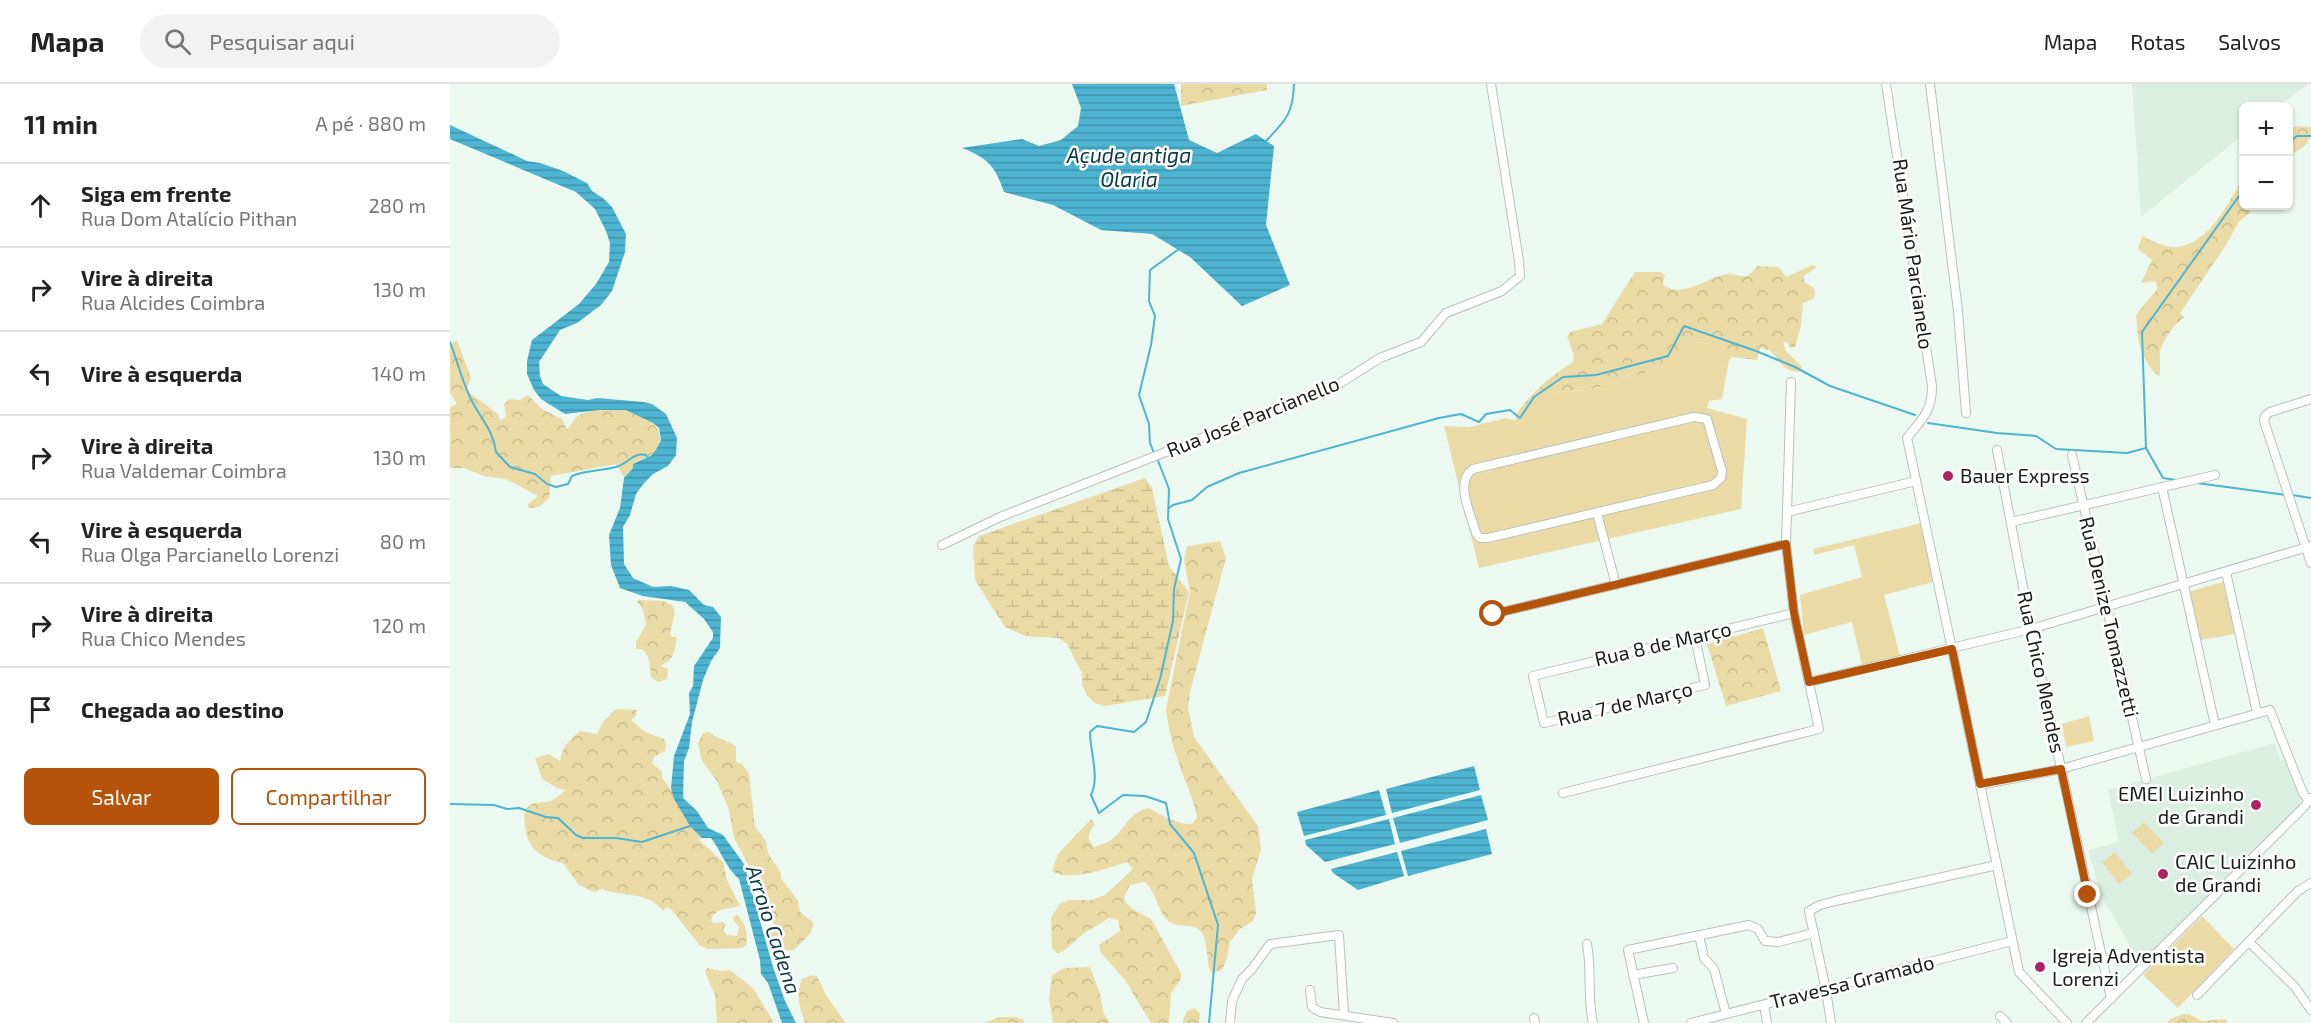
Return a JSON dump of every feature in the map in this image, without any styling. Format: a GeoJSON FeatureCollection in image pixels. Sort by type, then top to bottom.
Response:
{"type":"FeatureCollection","features":[{"type":"Feature","properties":{"kind":"street","name":"Rua José Parcianello"},"geometry":{"type":"LineString","coordinates":[[942,545],[1000,517],[1339,384],[1380,358],[1421,342],[1446,314],[1502,291],[1520,276],[1491,84]]}},
{"type":"Feature","properties":{"kind":"street","name":"Rua Mário Parcianelo"},"geometry":{"type":"LineString","coordinates":[[1886,84],[1932,386],[1932,402],[1907,438],[1916,482]]}},
{"type":"Feature","properties":{"kind":"street"},"geometry":{"type":"LineString","coordinates":[[1930,84],[1958,311],[1966,413]]}},
{"type":"Feature","properties":{"kind":"street"},"geometry":{"type":"LineString","coordinates":[[1563,793],[1819,729],[1794,613],[1786,544],[1791,382]]}},
{"type":"Feature","properties":{"kind":"street"},"geometry":{"type":"LineString","coordinates":[[2311,399],[2265,416],[2264,421],[2308,547],[2311,563]]}},
{"type":"Feature","properties":{"kind":"street"},"geometry":{"type":"LineString","coordinates":[[1694,417],[1707,419],[1722,478],[1713,485],[1597,513],[1480,538],[1476,533],[1463,484],[1466,474],[1473,469],[1694,417]]}},
{"type":"Feature","properties":{"kind":"street","name":"Rua Chico Mendes"},"geometry":{"type":"LineString","coordinates":[[1997,450],[2031,629],[2111,999]]}},
{"type":"Feature","properties":{"kind":"street","name":"Rua Denize Tomazzetti"},"geometry":{"type":"LineString","coordinates":[[2072,455],[2146,779]]}},
{"type":"Feature","properties":{"kind":"street"},"geometry":{"type":"LineString","coordinates":[[2011,522],[2215,475]]}},
{"type":"Feature","properties":{"kind":"street"},"geometry":{"type":"LineString","coordinates":[[1786,512],[1916,482],[2019,972],[2067,1023]]}},
{"type":"Feature","properties":{"kind":"street"},"geometry":{"type":"LineString","coordinates":[[2162,487],[2215,725]]}},
{"type":"Feature","properties":{"kind":"street"},"geometry":{"type":"LineString","coordinates":[[1597,513],[1616,585]]}},
{"type":"Feature","properties":{"kind":"street"},"geometry":{"type":"LineString","coordinates":[[1493,614],[1786,544]]}},
{"type":"Feature","properties":{"kind":"street"},"geometry":{"type":"LineString","coordinates":[[1809,682],[2031,629],[2308,547]]}},
{"type":"Feature","properties":{"kind":"street"},"geometry":{"type":"LineString","coordinates":[[2226,572],[2258,713]]}},
{"type":"Feature","properties":{"kind":"street","name":"Rua 8 de Março"},"geometry":{"type":"LineString","coordinates":[[1533,676],[1794,613]]}},
{"type":"Feature","properties":{"kind":"street","name":"Rua 7 de Março"},"geometry":{"type":"LineString","coordinates":[[1533,676],[1544,723],[1705,685],[1695,637]]}},
{"type":"Feature","properties":{"kind":"street"},"geometry":{"type":"LineString","coordinates":[[1980,784],[2061,769],[2270,710],[2303,793],[2310,798],[2304,807],[2086,1023]]}},
{"type":"Feature","properties":{"kind":"street"},"geometry":{"type":"LineString","coordinates":[[1831,1023],[1809,911],[1820,904],[1997,864]]}},
{"type":"Feature","properties":{"kind":"street"},"geometry":{"type":"LineString","coordinates":[[2197,995],[2298,891],[2311,883]]}},
{"type":"Feature","properties":{"kind":"street"},"geometry":{"type":"LineString","coordinates":[[1644,1023],[1628,950],[1749,925],[1758,929],[1765,941],[1778,942],[1814,933]]}},
{"type":"Feature","properties":{"kind":"street"},"geometry":{"type":"LineString","coordinates":[[1230,1023],[1232,1001],[1242,979],[1270,944],[1339,935],[1344,1015]]}},
{"type":"Feature","properties":{"kind":"street"},"geometry":{"type":"LineString","coordinates":[[1699,935],[1704,958],[1713,969],[1726,1014]]}},
{"type":"Feature","properties":{"kind":"street","name":"Travessa Gramado"},"geometry":{"type":"LineString","coordinates":[[1691,1023],[2012,941]]}},
{"type":"Feature","properties":{"kind":"street"},"geometry":{"type":"LineString","coordinates":[[2249,942],[2295,987],[2311,1010]]}},
{"type":"Feature","properties":{"kind":"street"},"geometry":{"type":"LineString","coordinates":[[1587,944],[1590,964],[1588,1002],[1593,1023]]}},
{"type":"Feature","properties":{"kind":"street"},"geometry":{"type":"LineString","coordinates":[[1634,975],[1673,968]]}},
{"type":"Feature","properties":{"kind":"street"},"geometry":{"type":"LineString","coordinates":[[1310,990],[1312,1007],[1315,1010],[1393,1023]]}},
{"type":"Feature","properties":{"kind":"street"},"geometry":{"type":"LineString","coordinates":[[1764,1005],[1767,1023]]}},
{"type":"Feature","properties":{"kind":"street"},"geometry":{"type":"LineString","coordinates":[[2000,1016],[2007,1023]]}},
{"type":"Feature","properties":{"kind":"shaded area"},"geometry":{"type":"Polygon","coordinates":[[[2132,84],[2308,84],[2284,102],[2239,102],[2239,138],[2141,217],[2132,84]]]}},
{"type":"Feature","properties":{"kind":"shaded area","name":"CAIC Luizinho de Grandi"},"geometry":{"type":"Polygon","coordinates":[[[2275,743],[2280,758],[2285,761],[2301,803],[2141,965],[2102,897],[2088,850],[2119,842],[2108,790],[2275,743]]]}},
{"type":"Feature","properties":{"kind":"green space"},"geometry":{"type":"Polygon","coordinates":[[[1181,84],[1267,84],[1267,90],[1181,106],[1181,84]]]}},
{"type":"Feature","properties":{"kind":"green space"},"geometry":{"type":"Polygon","coordinates":[[[2296,126],[2311,127],[2311,134],[2305,145],[2293,154],[2293,129],[2296,126]]]}},
{"type":"Feature","properties":{"kind":"green space"},"geometry":{"type":"Polygon","coordinates":[[[2239,185],[2239,210],[2251,210],[2239,222],[2180,313],[2184,317],[2165,340],[2160,351],[2159,377],[2143,356],[2138,333],[2136,315],[2158,288],[2155,281],[2141,283],[2152,260],[2138,249],[2142,236],[2159,244],[2173,247],[2188,244],[2208,230],[2239,185]]]}},
{"type":"Feature","properties":{"kind":"green space"},"geometry":{"type":"Polygon","coordinates":[[[1812,265],[1817,267],[1804,276],[1804,282],[1814,288],[1815,294],[1813,299],[1803,303],[1801,326],[1795,347],[1790,348],[1788,343],[1783,342],[1786,351],[1802,367],[1799,372],[1784,367],[1774,354],[1766,349],[1760,348],[1757,360],[1732,357],[1705,343],[1695,342],[1685,344],[1662,368],[1589,390],[1561,391],[1531,409],[1521,423],[1516,421],[1515,416],[1534,393],[1548,379],[1573,362],[1574,356],[1567,336],[1570,332],[1602,324],[1635,272],[1661,272],[1665,276],[1664,286],[1680,290],[1728,274],[1747,276],[1757,266],[1779,267],[1786,277],[1812,265]]]}},
{"type":"Feature","properties":{"kind":"green space"},"geometry":{"type":"Polygon","coordinates":[[[457,340],[471,378],[466,390],[498,414],[501,421],[506,416],[504,404],[509,399],[520,400],[528,395],[542,409],[562,419],[567,430],[577,416],[584,413],[604,409],[625,410],[643,416],[658,430],[660,436],[656,450],[633,464],[633,468],[624,478],[616,464],[551,476],[549,498],[539,507],[530,508],[527,505],[538,496],[506,479],[484,476],[464,468],[450,468],[450,407],[457,404],[450,393],[450,345],[457,340]]]}},
{"type":"Feature","properties":{"kind":"green space"},"geometry":{"type":"Polygon","coordinates":[[[1705,343],[1732,357],[1729,360],[1722,399],[1709,401],[1707,408],[1747,419],[1741,509],[1479,568],[1444,426],[1470,427],[1506,418],[1521,422],[1531,409],[1561,391],[1589,390],[1662,368],[1684,344],[1705,343]]]}},
{"type":"Feature","properties":{"kind":"green space"},"geometry":{"type":"Polygon","coordinates":[[[1145,478],[1152,488],[1169,566],[1189,592],[1165,696],[1105,706],[1095,703],[1087,695],[1082,685],[1082,673],[1067,644],[1059,638],[1025,636],[1005,627],[975,580],[973,546],[979,536],[1145,478]]]}},
{"type":"Feature","properties":{"kind":"green space"},"geometry":{"type":"Polygon","coordinates":[[[1922,523],[1933,582],[1884,595],[1900,656],[1862,665],[1852,622],[1804,635],[1800,595],[1862,577],[1854,545],[1814,555],[1813,549],[1922,523]]]}},
{"type":"Feature","properties":{"kind":"green space"},"geometry":{"type":"Polygon","coordinates":[[[1220,541],[1226,558],[1188,707],[1194,737],[1258,826],[1261,849],[1252,879],[1256,913],[1253,921],[1240,929],[1230,942],[1222,970],[1212,973],[1200,930],[1171,923],[1166,919],[1152,890],[1145,882],[1130,885],[1124,897],[1126,903],[1151,919],[1181,973],[1181,979],[1171,993],[1169,1023],[1151,1023],[1125,980],[1101,953],[1099,945],[1120,931],[1118,920],[1109,918],[1083,934],[1065,950],[1058,953],[1052,949],[1051,917],[1060,904],[1068,900],[1092,900],[1105,895],[1133,869],[1127,862],[1078,875],[1068,876],[1052,871],[1058,854],[1091,819],[1095,824],[1089,838],[1094,847],[1114,838],[1130,818],[1141,810],[1149,808],[1181,823],[1192,824],[1197,818],[1193,800],[1174,749],[1166,709],[1190,592],[1184,560],[1187,546],[1220,541]]]}},
{"type":"Feature","properties":{"kind":"green space"},"geometry":{"type":"Polygon","coordinates":[[[2223,582],[2236,634],[2200,640],[2188,592],[2223,582]]]}},
{"type":"Feature","properties":{"kind":"green space"},"geometry":{"type":"Polygon","coordinates":[[[639,600],[663,601],[673,606],[675,612],[670,634],[672,637],[677,637],[674,651],[669,661],[660,666],[668,669],[667,679],[658,682],[651,677],[647,655],[642,649],[636,649],[636,642],[646,625],[643,609],[637,602],[639,600]]]}},
{"type":"Feature","properties":{"kind":"green space"},"geometry":{"type":"Polygon","coordinates":[[[1763,628],[1781,691],[1726,706],[1707,644],[1763,628]]]}},
{"type":"Feature","properties":{"kind":"green space"},"geometry":{"type":"Polygon","coordinates":[[[616,709],[637,710],[636,716],[631,720],[645,732],[664,739],[665,751],[654,757],[652,763],[662,772],[662,778],[690,824],[702,838],[698,839],[723,862],[727,880],[740,906],[720,910],[713,915],[711,921],[723,922],[726,924],[723,930],[727,935],[737,936],[739,927],[732,918],[737,915],[746,933],[746,945],[742,948],[708,949],[700,946],[671,909],[666,907],[663,911],[657,904],[642,897],[602,889],[594,892],[579,885],[563,863],[541,855],[532,846],[526,833],[524,820],[526,809],[533,804],[551,801],[566,790],[557,788],[542,779],[535,758],[549,754],[560,761],[564,748],[580,731],[597,734],[603,722],[616,709]]]}},
{"type":"Feature","properties":{"kind":"green space"},"geometry":{"type":"Polygon","coordinates":[[[2089,716],[2094,741],[2066,747],[2062,724],[2089,716]]]}},
{"type":"Feature","properties":{"kind":"green space"},"geometry":{"type":"Polygon","coordinates":[[[709,732],[736,746],[736,762],[742,764],[749,773],[755,827],[766,841],[768,853],[781,873],[781,878],[798,901],[800,912],[814,923],[810,934],[794,950],[778,951],[774,948],[770,936],[774,925],[773,920],[759,897],[754,875],[734,838],[729,810],[717,781],[701,759],[698,743],[703,733],[709,732]]]}},
{"type":"Feature","properties":{"kind":"green space"},"geometry":{"type":"Polygon","coordinates":[[[2144,822],[2164,843],[2152,854],[2132,833],[2144,822]]]}},
{"type":"Feature","properties":{"kind":"green space"},"geometry":{"type":"Polygon","coordinates":[[[2115,852],[2132,874],[2119,884],[2102,862],[2115,852]]]}},
{"type":"Feature","properties":{"kind":"green space"},"geometry":{"type":"Polygon","coordinates":[[[2202,916],[2234,949],[2178,1008],[2143,975],[2202,916]]]}},
{"type":"Feature","properties":{"kind":"green space"},"geometry":{"type":"Polygon","coordinates":[[[1090,967],[1100,994],[1104,1014],[1110,1023],[1053,1023],[1049,999],[1052,975],[1064,968],[1090,967]]]}},
{"type":"Feature","properties":{"kind":"green space"},"geometry":{"type":"Polygon","coordinates":[[[707,968],[730,970],[754,989],[774,1023],[717,1023],[715,995],[705,972],[707,968]]]}},
{"type":"Feature","properties":{"kind":"green space"},"geometry":{"type":"Polygon","coordinates":[[[812,975],[817,976],[826,995],[846,1023],[805,1023],[799,1001],[799,990],[802,979],[812,975]]]}},
{"type":"Feature","properties":{"kind":"green space"},"geometry":{"type":"Polygon","coordinates":[[[1195,1008],[1200,1014],[1199,1023],[1182,1023],[1187,1011],[1195,1008]]]}},
{"type":"Feature","properties":{"kind":"green space"},"geometry":{"type":"Polygon","coordinates":[[[2189,1014],[2202,1021],[2226,1019],[2227,1023],[2167,1023],[2170,1019],[2189,1014]]]}},
{"type":"Feature","properties":{"kind":"green space"},"geometry":{"type":"Polygon","coordinates":[[[999,1017],[1016,1017],[1024,1020],[1024,1023],[985,1023],[999,1017]]]}},
{"type":"Feature","properties":{"kind":"water","name":"Açude antiga Olaria"},"geometry":{"type":"Polygon","coordinates":[[[1072,84],[1174,84],[1189,140],[1217,153],[1256,134],[1274,146],[1266,225],[1290,285],[1242,306],[1190,257],[1152,234],[1101,230],[1053,205],[1004,192],[994,169],[978,155],[962,148],[1022,139],[1039,146],[1061,140],[1078,126],[1081,108],[1072,84]]]}},
{"type":"Feature","properties":{"kind":"water"},"geometry":{"type":"Polygon","coordinates":[[[450,125],[527,161],[563,171],[587,183],[592,191],[612,207],[626,234],[625,252],[612,291],[601,305],[577,323],[560,330],[539,362],[540,376],[543,384],[561,396],[652,404],[666,414],[677,438],[676,455],[668,466],[653,474],[636,494],[630,515],[623,527],[624,564],[633,578],[653,587],[671,586],[689,590],[704,605],[713,607],[721,617],[720,648],[711,661],[703,680],[692,722],[689,748],[684,761],[683,798],[697,811],[708,828],[723,835],[744,864],[773,967],[785,1001],[796,1023],[782,1023],[768,983],[761,974],[760,960],[739,879],[711,838],[702,838],[690,826],[674,799],[671,788],[674,756],[690,714],[689,693],[693,686],[694,666],[713,638],[713,632],[704,619],[685,602],[643,596],[620,588],[611,565],[609,535],[620,508],[624,478],[633,468],[633,464],[652,455],[657,448],[661,440],[659,428],[626,410],[565,414],[541,399],[527,374],[527,361],[532,340],[579,304],[596,284],[609,262],[610,243],[606,231],[595,209],[576,192],[450,139],[450,125]]]}},
{"type":"Feature","properties":{"kind":"water"},"geometry":{"type":"Polygon","coordinates":[[[1474,766],[1480,790],[1392,813],[1386,789],[1474,766]]]}},
{"type":"Feature","properties":{"kind":"water"},"geometry":{"type":"Polygon","coordinates":[[[1379,790],[1386,815],[1304,836],[1297,812],[1379,790]]]}},
{"type":"Feature","properties":{"kind":"water"},"geometry":{"type":"Polygon","coordinates":[[[1481,795],[1488,820],[1400,843],[1393,818],[1481,795]]]}},
{"type":"Feature","properties":{"kind":"water"},"geometry":{"type":"Polygon","coordinates":[[[1389,819],[1395,844],[1325,862],[1306,845],[1305,840],[1389,819]]]}},
{"type":"Feature","properties":{"kind":"water"},"geometry":{"type":"Polygon","coordinates":[[[1486,829],[1492,854],[1408,876],[1401,851],[1486,829]]]}},
{"type":"Feature","properties":{"kind":"water"},"geometry":{"type":"Polygon","coordinates":[[[1397,852],[1404,876],[1358,890],[1333,873],[1331,869],[1397,852]]]}},
{"type":"Feature","properties":{"kind":"waterway"},"geometry":{"type":"LineString","coordinates":[[1264,143],[1290,110],[1294,84]]}},
{"type":"Feature","properties":{"kind":"waterway"},"geometry":{"type":"LineString","coordinates":[[2293,139],[2297,136],[2311,136]]}},
{"type":"Feature","properties":{"kind":"waterway"},"geometry":{"type":"LineString","coordinates":[[2176,480],[2163,478],[2146,448],[2142,332],[2239,196]]}},
{"type":"Feature","properties":{"kind":"waterway"},"geometry":{"type":"LineString","coordinates":[[1154,453],[1150,443],[1149,424],[1139,395],[1151,345],[1155,316],[1149,301],[1150,270],[1179,249]]}},
{"type":"Feature","properties":{"kind":"waterway"},"geometry":{"type":"LineString","coordinates":[[1169,508],[1192,500],[1207,487],[1239,473],[1439,418],[1461,414],[1479,422],[1486,414],[1510,410],[1520,418],[1534,397],[1563,377],[1596,375],[1668,356],[1684,326],[1795,367],[1830,386],[1915,415]]}},
{"type":"Feature","properties":{"kind":"waterway"},"geometry":{"type":"LineString","coordinates":[[450,342],[467,390],[491,433],[496,452],[510,467],[535,474],[547,484],[556,487],[568,484],[572,476],[620,466],[638,455],[646,455],[648,459]]}},
{"type":"Feature","properties":{"kind":"waterway"},"geometry":{"type":"LineString","coordinates":[[1928,423],[2036,436],[2056,449],[2127,453],[2146,448]]}},
{"type":"Feature","properties":{"kind":"waterway"},"geometry":{"type":"LineString","coordinates":[[1157,458],[1169,489],[1168,519],[1181,559],[1174,589],[1173,621],[1160,679],[1146,722],[1134,732],[1097,726],[1090,732],[1095,772],[1091,795],[1099,813],[1123,795],[1145,796],[1166,803],[1170,824],[1194,853],[1218,925],[1209,1023]]}},
{"type":"Feature","properties":{"kind":"waterway"},"geometry":{"type":"LineString","coordinates":[[2197,483],[2286,495]]}},
{"type":"Feature","properties":{"kind":"waterway"},"geometry":{"type":"LineString","coordinates":[[2292,495],[2311,498]]}},
{"type":"Feature","properties":{"kind":"waterway"},"geometry":{"type":"LineString","coordinates":[[450,804],[519,808],[546,817],[558,818],[576,835],[583,838],[616,838],[642,842],[693,825]]}},
{"type":"Feature","properties":{"kind":"place","name":"Bauer Express"},"geometry":{"type":"Point","coordinates":[1948,476]}},
{"type":"Feature","properties":{"kind":"place","name":"EMEI Luizinho de Grandi"},"geometry":{"type":"Point","coordinates":[2256,805]}},
{"type":"Feature","properties":{"kind":"place","name":"CAIC Luizinho de Grandi"},"geometry":{"type":"Point","coordinates":[2163,874]}},
{"type":"Feature","properties":{"kind":"place","name":"Igreja Adventista Lorenzi"},"geometry":{"type":"Point","coordinates":[2040,967]}},
{"type":"Feature","properties":{"kind":"route"},"geometry":{"type":"LineString","coordinates":[[1493,614],[1786,544],[1794,613],[1809,682],[1952,649],[1980,784],[2061,769],[2088,895]]}},
{"type":"Feature","properties":{"kind":"water label","name":"Arroio Cadena"},"geometry":{"type":"Point","coordinates":[773,930]}}]}
